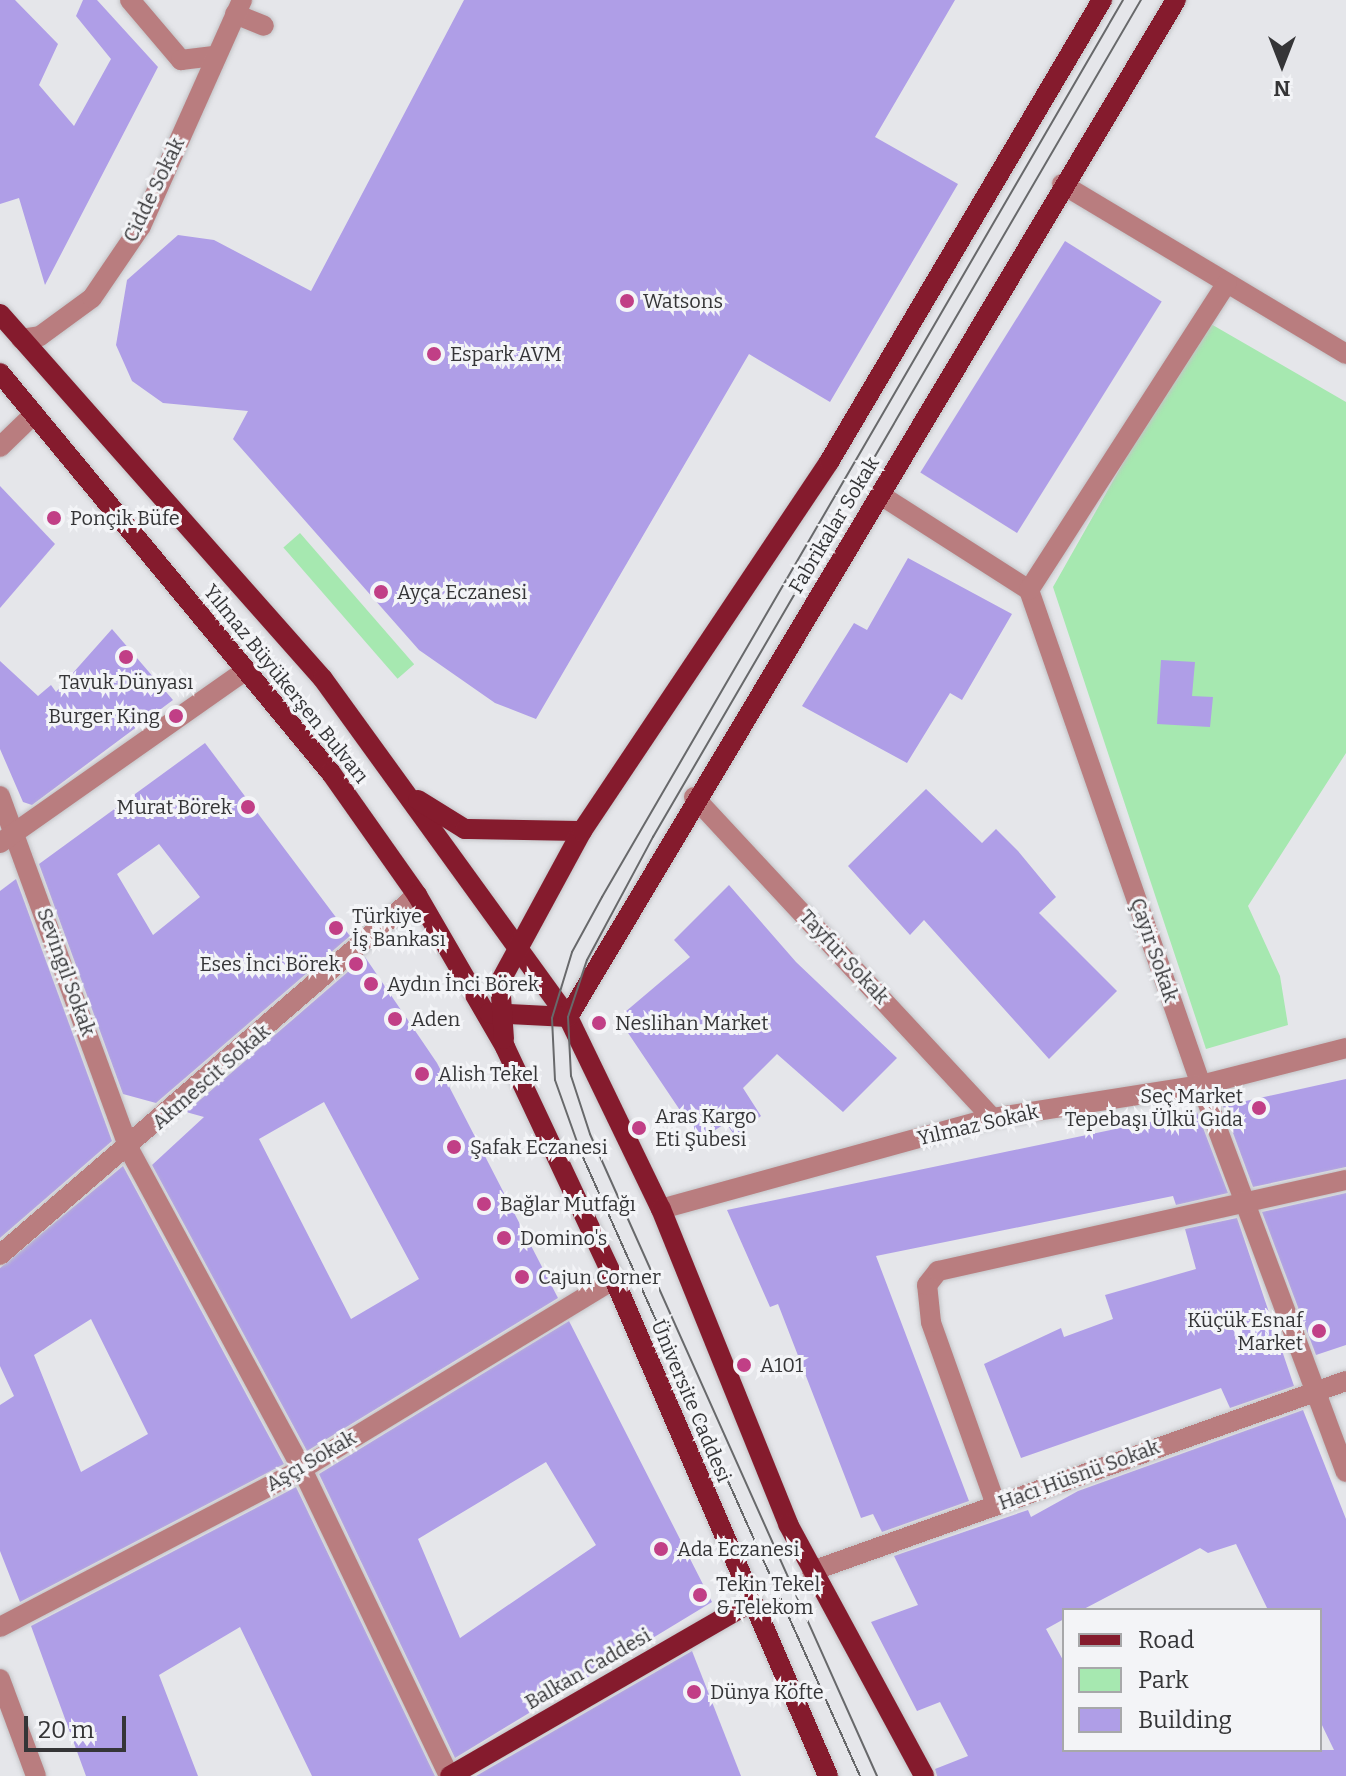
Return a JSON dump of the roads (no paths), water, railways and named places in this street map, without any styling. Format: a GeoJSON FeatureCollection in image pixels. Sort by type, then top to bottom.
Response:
{"type":"FeatureCollection","features":[{"type":"Feature","properties":{"kind":"main road","name":"Fabrikalar Sokak"},"geometry":{"type":"LineString","coordinates":[[505,1047],[500,1019],[500,982],[582,831],[716,641],[829,462],[1102,0]]}},
{"type":"Feature","properties":{"kind":"main road","name":"Fabrikalar Sokak"},"geometry":{"type":"LineString","coordinates":[[568,1017],[694,797],[882,496],[1062,184],[1176,0]]}},
{"type":"Feature","properties":{"kind":"main road","name":"Yılmaz Büyükerşen Bulvarı"},"geometry":{"type":"LineString","coordinates":[[0,314],[323,679],[519,944],[568,1017],[661,1209],[812,1571],[924,1776]]}},
{"type":"Feature","properties":{"kind":"main road","name":"Yılmaz Büyükerşen Bulvarı"},"geometry":{"type":"LineString","coordinates":[[0,373],[331,773],[417,895],[477,1007],[505,1047]]}},
{"type":"Feature","properties":{"kind":"main road"},"geometry":{"type":"LineString","coordinates":[[410,795],[465,829],[582,831]]}},
{"type":"Feature","properties":{"kind":"main road"},"geometry":{"type":"LineString","coordinates":[[477,1007],[500,1019],[568,1017]]}},
{"type":"Feature","properties":{"kind":"main road","name":"Üniversite Caddesi"},"geometry":{"type":"LineString","coordinates":[[505,1047],[614,1279],[750,1603],[828,1776]]}},
{"type":"Feature","properties":{"kind":"main road","name":"Balkan Caddesi"},"geometry":{"type":"LineString","coordinates":[[450,1776],[750,1603]]}},
{"type":"Feature","properties":{"kind":"street"},"geometry":{"type":"LineString","coordinates":[[130,0],[181,60],[214,56]]}},
{"type":"Feature","properties":{"kind":"street"},"geometry":{"type":"LineString","coordinates":[[238,7],[264,26]]}},
{"type":"Feature","properties":{"kind":"street","name":"Cidde Sokak"},"geometry":{"type":"LineString","coordinates":[[21,339],[40,336],[92,298],[141,226],[238,7]]}},
{"type":"Feature","properties":{"kind":"street"},"geometry":{"type":"LineString","coordinates":[[1062,184],[1346,354]]}},
{"type":"Feature","properties":{"kind":"street"},"geometry":{"type":"LineString","coordinates":[[882,496],[1029,590],[1227,283]]}},
{"type":"Feature","properties":{"kind":"street"},"geometry":{"type":"LineString","coordinates":[[0,447],[34,414]]}},
{"type":"Feature","properties":{"kind":"street","name":"Çayır Sokak"},"geometry":{"type":"LineString","coordinates":[[1029,590],[1201,1085],[1312,1393],[1346,1472]]}},
{"type":"Feature","properties":{"kind":"street"},"geometry":{"type":"LineString","coordinates":[[8,836],[245,671]]}},
{"type":"Feature","properties":{"kind":"street","name":"Sevingil Sokak"},"geometry":{"type":"LineString","coordinates":[[0,796],[8,836],[129,1149],[302,1469]]}},
{"type":"Feature","properties":{"kind":"street","name":"Tayfur Sokak"},"geometry":{"type":"LineString","coordinates":[[694,797],[992,1118]]}},
{"type":"Feature","properties":{"kind":"street","name":"Akmescit Sokak"},"geometry":{"type":"LineString","coordinates":[[0,1255],[129,1149],[417,895]]}},
{"type":"Feature","properties":{"kind":"street","name":"Yılmaz Sokak"},"geometry":{"type":"LineString","coordinates":[[661,1209],[992,1118],[1201,1085],[1346,1048]]}},
{"type":"Feature","properties":{"kind":"street"},"geometry":{"type":"LineString","coordinates":[[996,1505],[931,1322],[927,1285],[938,1271],[988,1255],[1346,1180]]}},
{"type":"Feature","properties":{"kind":"street","name":"Aşçı Sokak"},"geometry":{"type":"LineString","coordinates":[[0,1627],[302,1469],[614,1279]]}},
{"type":"Feature","properties":{"kind":"street","name":"Hacı Hüsnü Sokak"},"geometry":{"type":"LineString","coordinates":[[812,1571],[1346,1381]]}},
{"type":"Feature","properties":{"kind":"street"},"geometry":{"type":"LineString","coordinates":[[302,1469],[450,1776]]}},
{"type":"Feature","properties":{"kind":"street"},"geometry":{"type":"LineString","coordinates":[[0,1679],[36,1776]]}},
{"type":"Feature","properties":{"kind":"tram line"},"geometry":{"type":"LineString","coordinates":[[860,1776],[581,1153],[555,1080],[552,1018],[572,952],[602,897],[1123,0]]}},
{"type":"Feature","properties":{"kind":"tram line"},"geometry":{"type":"LineString","coordinates":[[877,1776],[590,1134],[571,1076],[568,1017],[587,960],[653,837],[1141,0]]}},
{"type":"Feature","properties":{"kind":"place","name":"Watsons"},"geometry":{"type":"Point","coordinates":[627,301]}},
{"type":"Feature","properties":{"kind":"place","name":"Espark AVM"},"geometry":{"type":"Point","coordinates":[434,354]}},
{"type":"Feature","properties":{"kind":"place","name":"Ponçik Büfe"},"geometry":{"type":"Point","coordinates":[54,518]}},
{"type":"Feature","properties":{"kind":"place","name":"Ayça Eczanesi"},"geometry":{"type":"Point","coordinates":[381,592]}},
{"type":"Feature","properties":{"kind":"place","name":"Tavuk Dünyası"},"geometry":{"type":"Point","coordinates":[126,657]}},
{"type":"Feature","properties":{"kind":"place","name":"Burger King"},"geometry":{"type":"Point","coordinates":[176,716]}},
{"type":"Feature","properties":{"kind":"place","name":"Murat Börek"},"geometry":{"type":"Point","coordinates":[248,807]}},
{"type":"Feature","properties":{"kind":"place","name":"Türkiye İş Bankası"},"geometry":{"type":"Point","coordinates":[336,928]}},
{"type":"Feature","properties":{"kind":"place","name":"Eses İnci Börek"},"geometry":{"type":"Point","coordinates":[356,964]}},
{"type":"Feature","properties":{"kind":"place","name":"Aydın İnci Börek"},"geometry":{"type":"Point","coordinates":[371,984]}},
{"type":"Feature","properties":{"kind":"place","name":"Aden"},"geometry":{"type":"Point","coordinates":[395,1019]}},
{"type":"Feature","properties":{"kind":"place","name":"Neslihan Market"},"geometry":{"type":"Point","coordinates":[599,1023]}},
{"type":"Feature","properties":{"kind":"place","name":"Alish Tekel"},"geometry":{"type":"Point","coordinates":[422,1074]}},
{"type":"Feature","properties":{"kind":"place","name":"Seç Market Tepebaşı Ülkü Gıda"},"geometry":{"type":"Point","coordinates":[1259,1108]}},
{"type":"Feature","properties":{"kind":"place","name":"Aras Kargo Eti Şubesi"},"geometry":{"type":"Point","coordinates":[639,1128]}},
{"type":"Feature","properties":{"kind":"place","name":"Şafak Eczanesi"},"geometry":{"type":"Point","coordinates":[454,1147]}},
{"type":"Feature","properties":{"kind":"place","name":"Bağlar Mutfağı"},"geometry":{"type":"Point","coordinates":[484,1204]}},
{"type":"Feature","properties":{"kind":"place","name":"Domino's"},"geometry":{"type":"Point","coordinates":[504,1238]}},
{"type":"Feature","properties":{"kind":"place","name":"Cajun Corner"},"geometry":{"type":"Point","coordinates":[522,1277]}},
{"type":"Feature","properties":{"kind":"place","name":"Küçük Esnaf Market"},"geometry":{"type":"Point","coordinates":[1319,1331]}},
{"type":"Feature","properties":{"kind":"place","name":"A101"},"geometry":{"type":"Point","coordinates":[744,1365]}},
{"type":"Feature","properties":{"kind":"place","name":"Ada Eczanesi"},"geometry":{"type":"Point","coordinates":[661,1549]}},
{"type":"Feature","properties":{"kind":"place","name":"Tekin Tekel & Telekom"},"geometry":{"type":"Point","coordinates":[700,1595]}},
{"type":"Feature","properties":{"kind":"place","name":"Dünya Köfte"},"geometry":{"type":"Point","coordinates":[694,1692]}}]}
